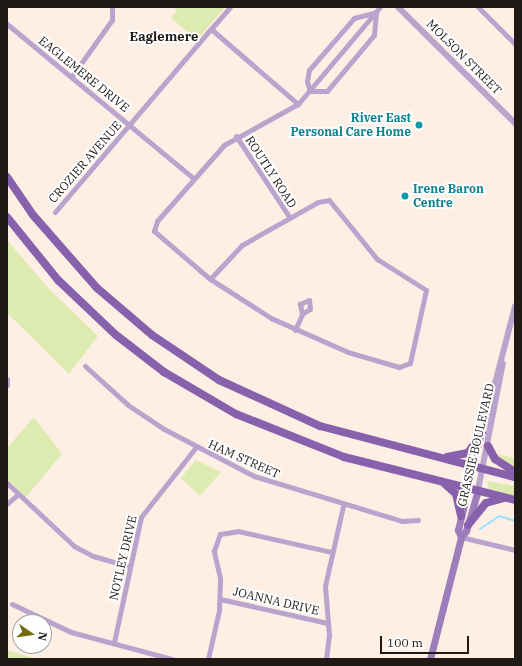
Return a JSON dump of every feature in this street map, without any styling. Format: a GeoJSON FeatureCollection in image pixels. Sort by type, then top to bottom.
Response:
{"type":"FeatureCollection","features":[{"type":"Feature","properties":{"kind":"main road"},"geometry":{"type":"LineString","coordinates":[[7,177],[69,259],[127,315],[178,354],[219,380],[285,412],[353,436],[515,477]]}},
{"type":"Feature","properties":{"kind":"main road"},"geometry":{"type":"LineString","coordinates":[[7,217],[36,255],[86,308],[135,350],[191,389],[288,438],[344,457],[512,499]]}},
{"type":"Feature","properties":{"kind":"main road"},"geometry":{"type":"LineString","coordinates":[[436,457],[462,456],[473,448],[482,432]]}},
{"type":"Feature","properties":{"kind":"main road"},"geometry":{"type":"LineString","coordinates":[[488,446],[495,459],[515,472]]}},
{"type":"Feature","properties":{"kind":"main road"},"geometry":{"type":"LineString","coordinates":[[427,478],[452,488],[461,516]]}},
{"type":"Feature","properties":{"kind":"main road","name":"GRASSIE BOULEVARD"},"geometry":{"type":"LineString","coordinates":[[461,537],[458,530],[468,488]]}},
{"type":"Feature","properties":{"kind":"main road","name":"GRASSIE BOULEVARD"},"geometry":{"type":"LineString","coordinates":[[430,659],[461,537],[468,525],[478,490]]}},
{"type":"Feature","properties":{"kind":"main road"},"geometry":{"type":"LineString","coordinates":[[468,525],[489,502],[512,499]]}},
{"type":"Feature","properties":{"kind":"street"},"geometry":{"type":"LineString","coordinates":[[72,76],[112,20],[112,7]]}},
{"type":"Feature","properties":{"kind":"street","name":"EAGLEMERE DRIVE"},"geometry":{"type":"LineString","coordinates":[[7,24],[130,124],[230,7]]}},
{"type":"Feature","properties":{"kind":"street"},"geometry":{"type":"LineString","coordinates":[[210,280],[242,245],[324,200],[333,202],[377,259],[425,287],[427,297],[407,366],[368,358],[294,330],[210,280],[154,231],[157,221],[194,178],[236,136],[298,104],[380,7]]}},
{"type":"Feature","properties":{"kind":"street","name":"MOLSON STREET"},"geometry":{"type":"LineString","coordinates":[[398,7],[515,123]]}},
{"type":"Feature","properties":{"kind":"street"},"geometry":{"type":"LineString","coordinates":[[478,7],[515,44]]}},
{"type":"Feature","properties":{"kind":"street"},"geometry":{"type":"LineString","coordinates":[[310,91],[307,76],[329,47],[354,18],[376,12]]}},
{"type":"Feature","properties":{"kind":"street"},"geometry":{"type":"LineString","coordinates":[[310,91],[327,91],[374,35],[376,12]]}},
{"type":"Feature","properties":{"kind":"street"},"geometry":{"type":"LineString","coordinates":[[211,29],[298,104]]}},
{"type":"Feature","properties":{"kind":"street"},"geometry":{"type":"LineString","coordinates":[[130,124],[194,178]]}},
{"type":"Feature","properties":{"kind":"street","name":"CROZIER AVENUE"},"geometry":{"type":"LineString","coordinates":[[54,212],[130,124]]}},
{"type":"Feature","properties":{"kind":"street","name":"ROUTLY ROAD"},"geometry":{"type":"LineString","coordinates":[[236,136],[290,218]]}},
{"type":"Feature","properties":{"kind":"street","name":"GRASSIE BOULEVARD"},"geometry":{"type":"LineString","coordinates":[[478,490],[515,306]]}},
{"type":"Feature","properties":{"kind":"street"},"geometry":{"type":"LineString","coordinates":[[294,330],[302,314]]}},
{"type":"Feature","properties":{"kind":"street","name":"GRASSIE BOULEVARD"},"geometry":{"type":"LineString","coordinates":[[468,488],[482,432],[504,356]]}},
{"type":"Feature","properties":{"kind":"street","name":"HAM STREET"},"geometry":{"type":"LineString","coordinates":[[84,366],[128,405],[196,448],[271,483],[343,506],[402,521],[418,520]]}},
{"type":"Feature","properties":{"kind":"street"},"geometry":{"type":"LineString","coordinates":[[7,379],[7,385]]}},
{"type":"Feature","properties":{"kind":"street","name":"NOTLEY DRIVE"},"geometry":{"type":"LineString","coordinates":[[114,642],[129,566],[146,507],[196,448]]}},
{"type":"Feature","properties":{"kind":"street"},"geometry":{"type":"LineString","coordinates":[[7,483],[74,546],[93,556],[129,566]]}},
{"type":"Feature","properties":{"kind":"street"},"geometry":{"type":"LineString","coordinates":[[7,504],[18,494]]}},
{"type":"Feature","properties":{"kind":"street"},"geometry":{"type":"LineString","coordinates":[[327,659],[325,586],[331,552],[343,506]]}},
{"type":"Feature","properties":{"kind":"street"},"geometry":{"type":"LineString","coordinates":[[208,659],[220,599],[214,551],[217,539],[225,531],[238,531],[331,552]]}},
{"type":"Feature","properties":{"kind":"street"},"geometry":{"type":"LineString","coordinates":[[461,537],[515,550]]}},
{"type":"Feature","properties":{"kind":"street","name":"JOANNA DRIVE"},"geometry":{"type":"LineString","coordinates":[[220,599],[327,623]]}},
{"type":"Feature","properties":{"kind":"street"},"geometry":{"type":"LineString","coordinates":[[12,604],[71,632],[114,642],[172,659]]}},
{"type":"Feature","properties":{"kind":"green space"},"geometry":{"type":"Polygon","coordinates":[[[173,7],[225,7],[197,40],[171,18],[177,10],[173,7]]]}},
{"type":"Feature","properties":{"kind":"green space"},"geometry":{"type":"Polygon","coordinates":[[[7,240],[49,289],[98,336],[69,374],[7,313],[7,240]]]}},
{"type":"Feature","properties":{"kind":"green space"},"geometry":{"type":"Polygon","coordinates":[[[34,417],[62,454],[26,497],[7,478],[7,448],[34,417]]]}},
{"type":"Feature","properties":{"kind":"green space"},"geometry":{"type":"Polygon","coordinates":[[[497,454],[515,458],[515,469],[496,456],[497,454]]]}},
{"type":"Feature","properties":{"kind":"green space"},"geometry":{"type":"Polygon","coordinates":[[[196,460],[221,472],[200,496],[181,478],[196,460]]]}},
{"type":"Feature","properties":{"kind":"green space"},"geometry":{"type":"Polygon","coordinates":[[[487,481],[515,486],[515,496],[489,489],[487,481]]]}},
{"type":"Feature","properties":{"kind":"green space"},"geometry":{"type":"Polygon","coordinates":[[[7,650],[12,652],[12,654],[20,654],[37,659],[7,659],[7,650]]]}},
{"type":"Feature","properties":{"kind":"waterway"},"geometry":{"type":"LineString","coordinates":[[480,529],[499,516],[515,521]]}},
{"type":"Feature","properties":{"kind":"place","name":"River East Personal Care Home"},"geometry":{"type":"Point","coordinates":[419,125]}},
{"type":"Feature","properties":{"kind":"place","name":"Irene Baron Centre"},"geometry":{"type":"Point","coordinates":[405,196]}},
{"type":"Feature","properties":{"kind":"district","name":"Eaglemere"},"geometry":{"type":"Point","coordinates":[164,37]}}]}
